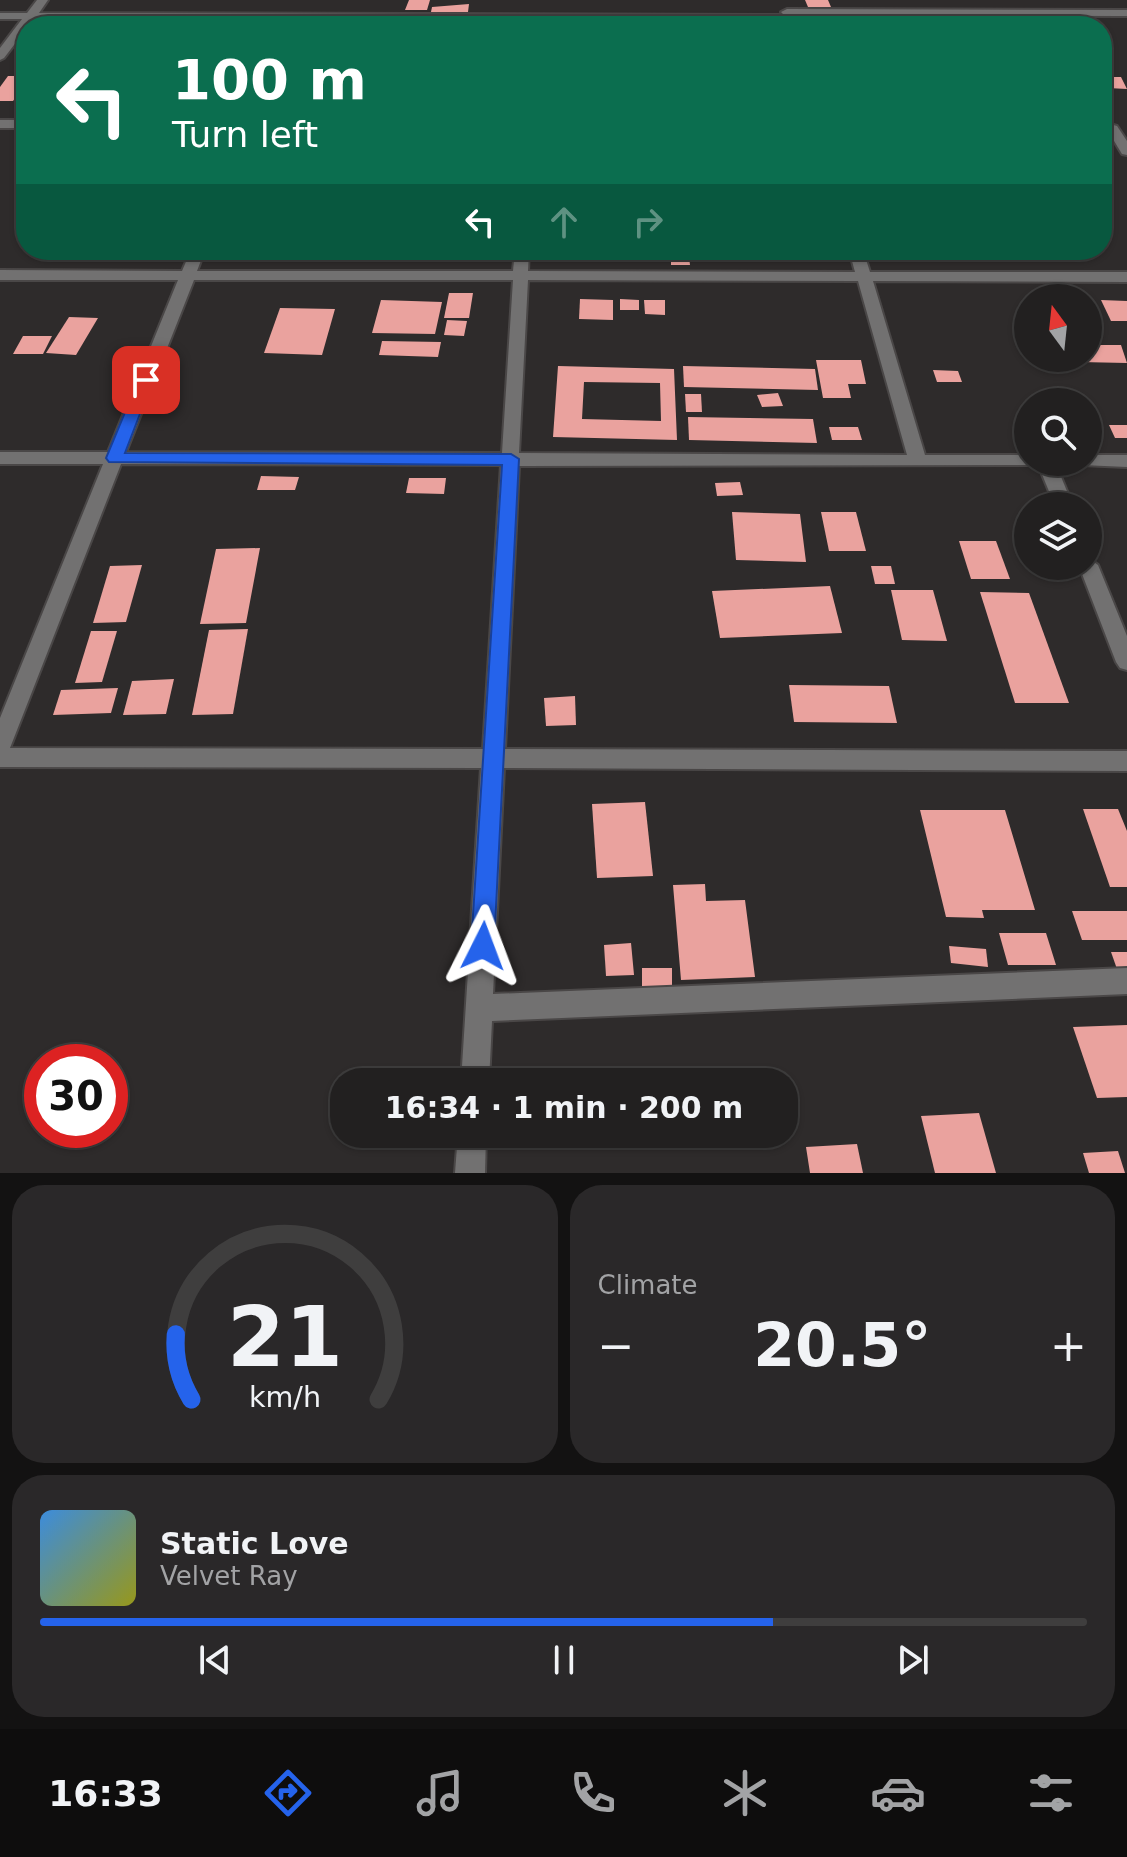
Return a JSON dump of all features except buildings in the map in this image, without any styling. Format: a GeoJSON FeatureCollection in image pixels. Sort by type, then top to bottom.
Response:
{"type":"FeatureCollection","features":[{"type":"Feature","properties":{"kind":"street"},"geometry":{"type":"LineString","coordinates":[[0,16],[30,16],[43,0]]}},
{"type":"Feature","properties":{"kind":"street"},"geometry":{"type":"LineString","coordinates":[[724,16],[1127,13]]}},
{"type":"Feature","properties":{"kind":"street"},"geometry":{"type":"LineString","coordinates":[[0,56],[16,35]]}},
{"type":"Feature","properties":{"kind":"street"},"geometry":{"type":"LineString","coordinates":[[1112,132],[1127,151]]}},
{"type":"Feature","properties":{"kind":"street"},"geometry":{"type":"LineString","coordinates":[[0,746],[194,260]]}},
{"type":"Feature","properties":{"kind":"street"},"geometry":{"type":"LineString","coordinates":[[476,1068],[522,260]]}},
{"type":"Feature","properties":{"kind":"street"},"geometry":{"type":"LineString","coordinates":[[859,260],[918,461]]}},
{"type":"Feature","properties":{"kind":"street"},"geometry":{"type":"LineString","coordinates":[[0,275],[1127,277]]}},
{"type":"Feature","properties":{"kind":"street"},"geometry":{"type":"LineString","coordinates":[[0,458],[1014,461]]}},
{"type":"Feature","properties":{"kind":"street"},"geometry":{"type":"LineString","coordinates":[[1102,461],[1127,461]]}},
{"type":"Feature","properties":{"kind":"street"},"geometry":{"type":"LineString","coordinates":[[1094,580],[1127,662]]}},
{"type":"Feature","properties":{"kind":"street"},"geometry":{"type":"LineString","coordinates":[[0,757],[1127,761]]}},
{"type":"Feature","properties":{"kind":"street"},"geometry":{"type":"LineString","coordinates":[[479,1008],[1127,981]]}},
{"type":"Feature","properties":{"kind":"street"},"geometry":{"type":"LineString","coordinates":[[470,1173],[471,1148]]}},
{"type":"Feature","properties":{"kind":"route"},"geometry":{"type":"LineString","coordinates":[[146,380],[114,458],[511,459],[483,946]]}}]}
